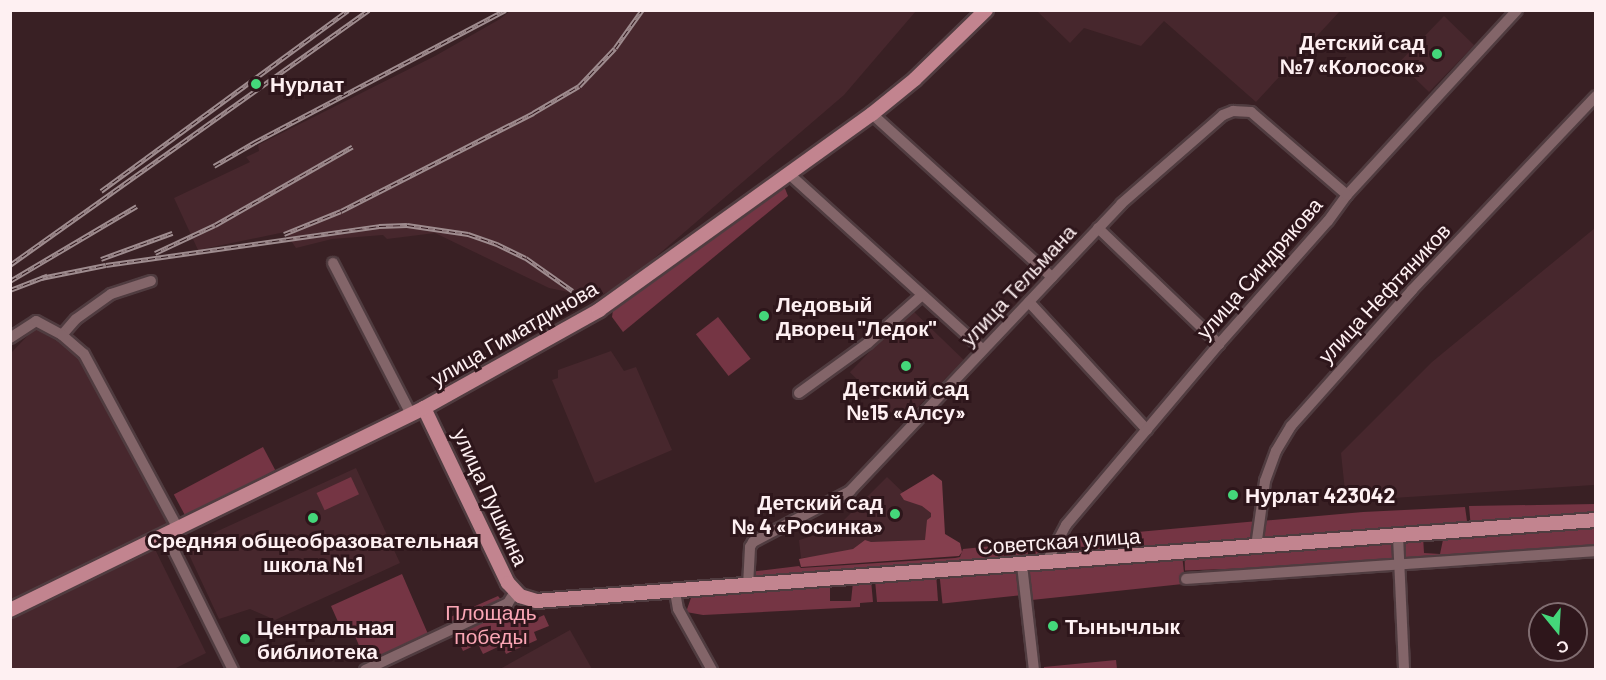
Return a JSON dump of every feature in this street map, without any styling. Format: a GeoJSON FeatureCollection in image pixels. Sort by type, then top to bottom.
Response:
{"type":"FeatureCollection","features":[{"type":"Feature","properties":{"kind":"main road","name":"улица Гиматдинова"},"geometry":{"type":"LineString","coordinates":[[10,610],[424,408],[599,310],[872,114],[944,53],[986,10]]}},
{"type":"Feature","properties":{"kind":"main road","name":"улица Пушкина"},"geometry":{"type":"LineString","coordinates":[[424,408],[504,576],[521,595]]}},
{"type":"Feature","properties":{"kind":"main road","name":"Советская улица"},"geometry":{"type":"LineString","coordinates":[[521,595],[553,601],[1596,520]]}},
{"type":"Feature","properties":{"kind":"street","name":"улица Синдрякова"},"geometry":{"type":"LineString","coordinates":[[1046,563],[1066,525],[1219,344],[1328,221],[1347,195],[1517,10]]}},
{"type":"Feature","properties":{"kind":"street","name":"улица Нефтяников"},"geometry":{"type":"LineString","coordinates":[[1256,547],[1265,481],[1276,451],[1291,426],[1412,290],[1596,96]]}},
{"type":"Feature","properties":{"kind":"street","name":"улица Тельмана"},"geometry":{"type":"LineString","coordinates":[[748,586],[750,547],[753,542],[850,491],[1098,228],[1170,160],[1223,116],[1233,111],[1251,112],[1347,195]]}},
{"type":"Feature","properties":{"kind":"street"},"geometry":{"type":"LineString","coordinates":[[872,114],[1052,277]]}},
{"type":"Feature","properties":{"kind":"street"},"geometry":{"type":"LineString","coordinates":[[788,173],[983,350]]}},
{"type":"Feature","properties":{"kind":"street"},"geometry":{"type":"LineString","coordinates":[[1098,228],[1219,344]]}},
{"type":"Feature","properties":{"kind":"street"},"geometry":{"type":"LineString","coordinates":[[333,263],[411,414]]}},
{"type":"Feature","properties":{"kind":"street"},"geometry":{"type":"LineString","coordinates":[[62,335],[76,319],[101,299],[130,286],[151,281]]}},
{"type":"Feature","properties":{"kind":"street"},"geometry":{"type":"LineString","coordinates":[[799,393],[868,344],[922,295]]}},
{"type":"Feature","properties":{"kind":"street"},"geometry":{"type":"LineString","coordinates":[[1029,302],[1147,429]]}},
{"type":"Feature","properties":{"kind":"street"},"geometry":{"type":"LineString","coordinates":[[10,338],[36,321],[62,335],[84,354],[171,530],[233,669]]}},
{"type":"Feature","properties":{"kind":"street"},"geometry":{"type":"LineString","coordinates":[[1398,536],[1404,669]]}},
{"type":"Feature","properties":{"kind":"street"},"geometry":{"type":"LineString","coordinates":[[1186,579],[1596,551]]}},
{"type":"Feature","properties":{"kind":"street"},"geometry":{"type":"LineString","coordinates":[[1022,565],[1034,669]]}},
{"type":"Feature","properties":{"kind":"street"},"geometry":{"type":"LineString","coordinates":[[675,592],[678,609],[712,669]]}},
{"type":"Feature","properties":{"kind":"street"},"geometry":{"type":"LineString","coordinates":[[365,669],[521,595]]}},
{"type":"Feature","properties":{"kind":"shaded area"},"geometry":{"type":"Polygon","coordinates":[[[1039,10],[1340,11],[1256,102],[1164,21],[1141,46],[1084,28],[1070,43],[1038,12],[1039,10]]]}},
{"type":"Feature","properties":{"kind":"shaded area"},"geometry":{"type":"Polygon","coordinates":[[[510,11],[916,11],[844,95],[630,279],[597,298],[549,288],[435,233],[387,239],[383,235],[332,239],[296,248],[285,232],[198,250],[174,198],[250,162],[246,157],[259,151],[258,145],[435,56],[510,11]]]}},
{"type":"Feature","properties":{"kind":"shaded area","name":"Детский сад №7 «Колосок»"},"geometry":{"type":"Polygon","coordinates":[[[1444,16],[1474,45],[1429,92],[1399,63],[1444,16]]]}},
{"type":"Feature","properties":{"kind":"shaded area"},"geometry":{"type":"Polygon","coordinates":[[[1595,228],[1595,500],[1594,485],[1346,501],[1341,453],[1432,362],[1595,228]]]}},
{"type":"Feature","properties":{"kind":"shaded area","name":"Детский сад №15 «Алсу»"},"geometry":{"type":"Polygon","coordinates":[[[911,309],[964,360],[902,423],[850,372],[911,309]]]}},
{"type":"Feature","properties":{"kind":"shaded area"},"geometry":{"type":"Polygon","coordinates":[[[35,328],[81,355],[170,523],[148,535],[206,653],[174,669],[11,669],[10,354],[35,328]]]}},
{"type":"Feature","properties":{"kind":"shaded area"},"geometry":{"type":"Polygon","coordinates":[[[611,351],[624,371],[636,367],[672,450],[595,483],[552,380],[558,378],[558,370],[611,351]]]}},
{"type":"Feature","properties":{"kind":"shaded area","name":"Средняя общеобразовательная школа №1"},"geometry":{"type":"Polygon","coordinates":[[[356,468],[400,563],[275,620],[250,609],[219,619],[185,546],[356,468]]]}},
{"type":"Feature","properties":{"kind":"shaded area"},"geometry":{"type":"Polygon","coordinates":[[[933,474],[942,481],[945,534],[960,543],[962,552],[959,556],[801,567],[799,559],[853,549],[865,540],[871,542],[925,540],[927,520],[931,517],[931,513],[922,506],[904,500],[900,494],[933,474]]]}},
{"type":"Feature","properties":{"kind":"shaded area","name":"Детский сад № 4 «Росинка»"},"geometry":{"type":"Polygon","coordinates":[[[887,477],[911,500],[940,497],[944,546],[801,558],[799,540],[835,529],[887,477]]]}},
{"type":"Feature","properties":{"kind":"shaded area"},"geometry":{"type":"Polygon","coordinates":[[[570,630],[592,669],[500,669],[570,630]]]}},
{"type":"Feature","properties":{"kind":"green space"},"geometry":{"type":"Polygon","coordinates":[[[784,186],[788,196],[623,332],[612,317],[613,310],[784,186]]]}},
{"type":"Feature","properties":{"kind":"green space"},"geometry":{"type":"Polygon","coordinates":[[[718,317],[751,359],[729,376],[696,334],[718,317]]]}},
{"type":"Feature","properties":{"kind":"green space"},"geometry":{"type":"Polygon","coordinates":[[[263,447],[275,470],[186,517],[174,494],[263,447]]]}},
{"type":"Feature","properties":{"kind":"green space"},"geometry":{"type":"Polygon","coordinates":[[[351,477],[359,494],[325,510],[317,493],[351,477]]]}},
{"type":"Feature","properties":{"kind":"green space"},"geometry":{"type":"Polygon","coordinates":[[[1595,504],[1595,519],[1471,528],[1469,506],[1595,504]]]}},
{"type":"Feature","properties":{"kind":"green space"},"geometry":{"type":"Polygon","coordinates":[[[1465,507],[1468,528],[1259,544],[1262,521],[1363,512],[1465,507]]]}},
{"type":"Feature","properties":{"kind":"green space"},"geometry":{"type":"Polygon","coordinates":[[[1258,521],[1255,546],[1049,561],[1061,539],[1258,521]]]}},
{"type":"Feature","properties":{"kind":"green space"},"geometry":{"type":"Polygon","coordinates":[[[1595,522],[1595,549],[1401,563],[1400,538],[1423,536],[1424,553],[1440,554],[1444,535],[1595,522]]]}},
{"type":"Feature","properties":{"kind":"green space"},"geometry":{"type":"Polygon","coordinates":[[[1396,538],[1397,563],[1185,570],[1184,545],[1396,538]]]}},
{"type":"Feature","properties":{"kind":"green space"},"geometry":{"type":"Polygon","coordinates":[[[1057,539],[1046,561],[1017,563],[1014,543],[1057,539]]]}},
{"type":"Feature","properties":{"kind":"green space"},"geometry":{"type":"Polygon","coordinates":[[[1012,544],[1015,563],[749,584],[749,572],[799,566],[801,568],[955,558],[960,557],[963,549],[1012,544]]]}},
{"type":"Feature","properties":{"kind":"green space"},"geometry":{"type":"Polygon","coordinates":[[[1182,554],[1185,584],[1027,600],[1024,571],[1182,554]]]}},
{"type":"Feature","properties":{"kind":"green space"},"geometry":{"type":"Polygon","coordinates":[[[1021,566],[1024,595],[942,603],[939,575],[1021,566]]]}},
{"type":"Feature","properties":{"kind":"green space"},"geometry":{"type":"Polygon","coordinates":[[[936,573],[938,601],[877,602],[875,580],[936,573]]]}},
{"type":"Feature","properties":{"kind":"green space"},"geometry":{"type":"Polygon","coordinates":[[[402,574],[428,634],[366,662],[352,629],[343,633],[331,606],[402,574]]]}},
{"type":"Feature","properties":{"kind":"green space"},"geometry":{"type":"Polygon","coordinates":[[[871,580],[873,602],[860,603],[860,607],[703,615],[686,612],[692,595],[830,583],[830,601],[851,601],[853,582],[871,580]]]}},
{"type":"Feature","properties":{"kind":"green space","name":"Площадь победы"},"geometry":{"type":"Polygon","coordinates":[[[498,596],[522,625],[544,615],[549,626],[534,632],[537,640],[506,654],[502,645],[483,654],[478,644],[463,651],[448,618],[498,596]]]}},
{"type":"Feature","properties":{"kind":"green space"},"geometry":{"type":"Polygon","coordinates":[[[1116,660],[1117,669],[1044,669],[1044,667],[1116,660]]]}},
{"type":"Feature","properties":{"kind":"railway"},"geometry":{"type":"LineString","coordinates":[[101,191],[348,10]]}},
{"type":"Feature","properties":{"kind":"railway"},"geometry":{"type":"LineString","coordinates":[[10,265],[369,10]]}},
{"type":"Feature","properties":{"kind":"railway"},"geometry":{"type":"LineString","coordinates":[[214,166],[505,10]]}},
{"type":"Feature","properties":{"kind":"railway"},"geometry":{"type":"LineString","coordinates":[[284,234],[341,211],[533,113],[579,86],[615,48],[642,10]]}},
{"type":"Feature","properties":{"kind":"railway"},"geometry":{"type":"LineString","coordinates":[[155,253],[215,225],[352,147]]}},
{"type":"Feature","properties":{"kind":"railway"},"geometry":{"type":"LineString","coordinates":[[10,281],[137,206]]}},
{"type":"Feature","properties":{"kind":"railway"},"geometry":{"type":"LineString","coordinates":[[41,278],[106,265],[379,226],[407,225],[468,234],[497,244],[526,258],[573,291]]}},
{"type":"Feature","properties":{"kind":"railway"},"geometry":{"type":"LineString","coordinates":[[101,259],[172,233]]}},
{"type":"Feature","properties":{"kind":"railway"},"geometry":{"type":"LineString","coordinates":[[10,290],[47,276]]}},
{"type":"Feature","properties":{"kind":"place","name":"Детский сад №7 «Колосок»"},"geometry":{"type":"Point","coordinates":[1437,54]}},
{"type":"Feature","properties":{"kind":"place","name":"Нурлат"},"geometry":{"type":"Point","coordinates":[256,84]}},
{"type":"Feature","properties":{"kind":"place","name":"Ледовый Дворец \"Ледок\""},"geometry":{"type":"Point","coordinates":[764,316]}},
{"type":"Feature","properties":{"kind":"place","name":"Детский сад №15 «Алсу»"},"geometry":{"type":"Point","coordinates":[906,366]}},
{"type":"Feature","properties":{"kind":"place","name":"Нурлат 423042"},"geometry":{"type":"Point","coordinates":[1233,495]}},
{"type":"Feature","properties":{"kind":"place","name":"Детский сад № 4 «Росинка»"},"geometry":{"type":"Point","coordinates":[895,514]}},
{"type":"Feature","properties":{"kind":"place","name":"Средняя общеобразовательная школа №1"},"geometry":{"type":"Point","coordinates":[313,518]}},
{"type":"Feature","properties":{"kind":"place","name":"Тынычлык"},"geometry":{"type":"Point","coordinates":[1053,626]}},
{"type":"Feature","properties":{"kind":"place","name":"Центральная библиотека"},"geometry":{"type":"Point","coordinates":[245,639]}}]}
